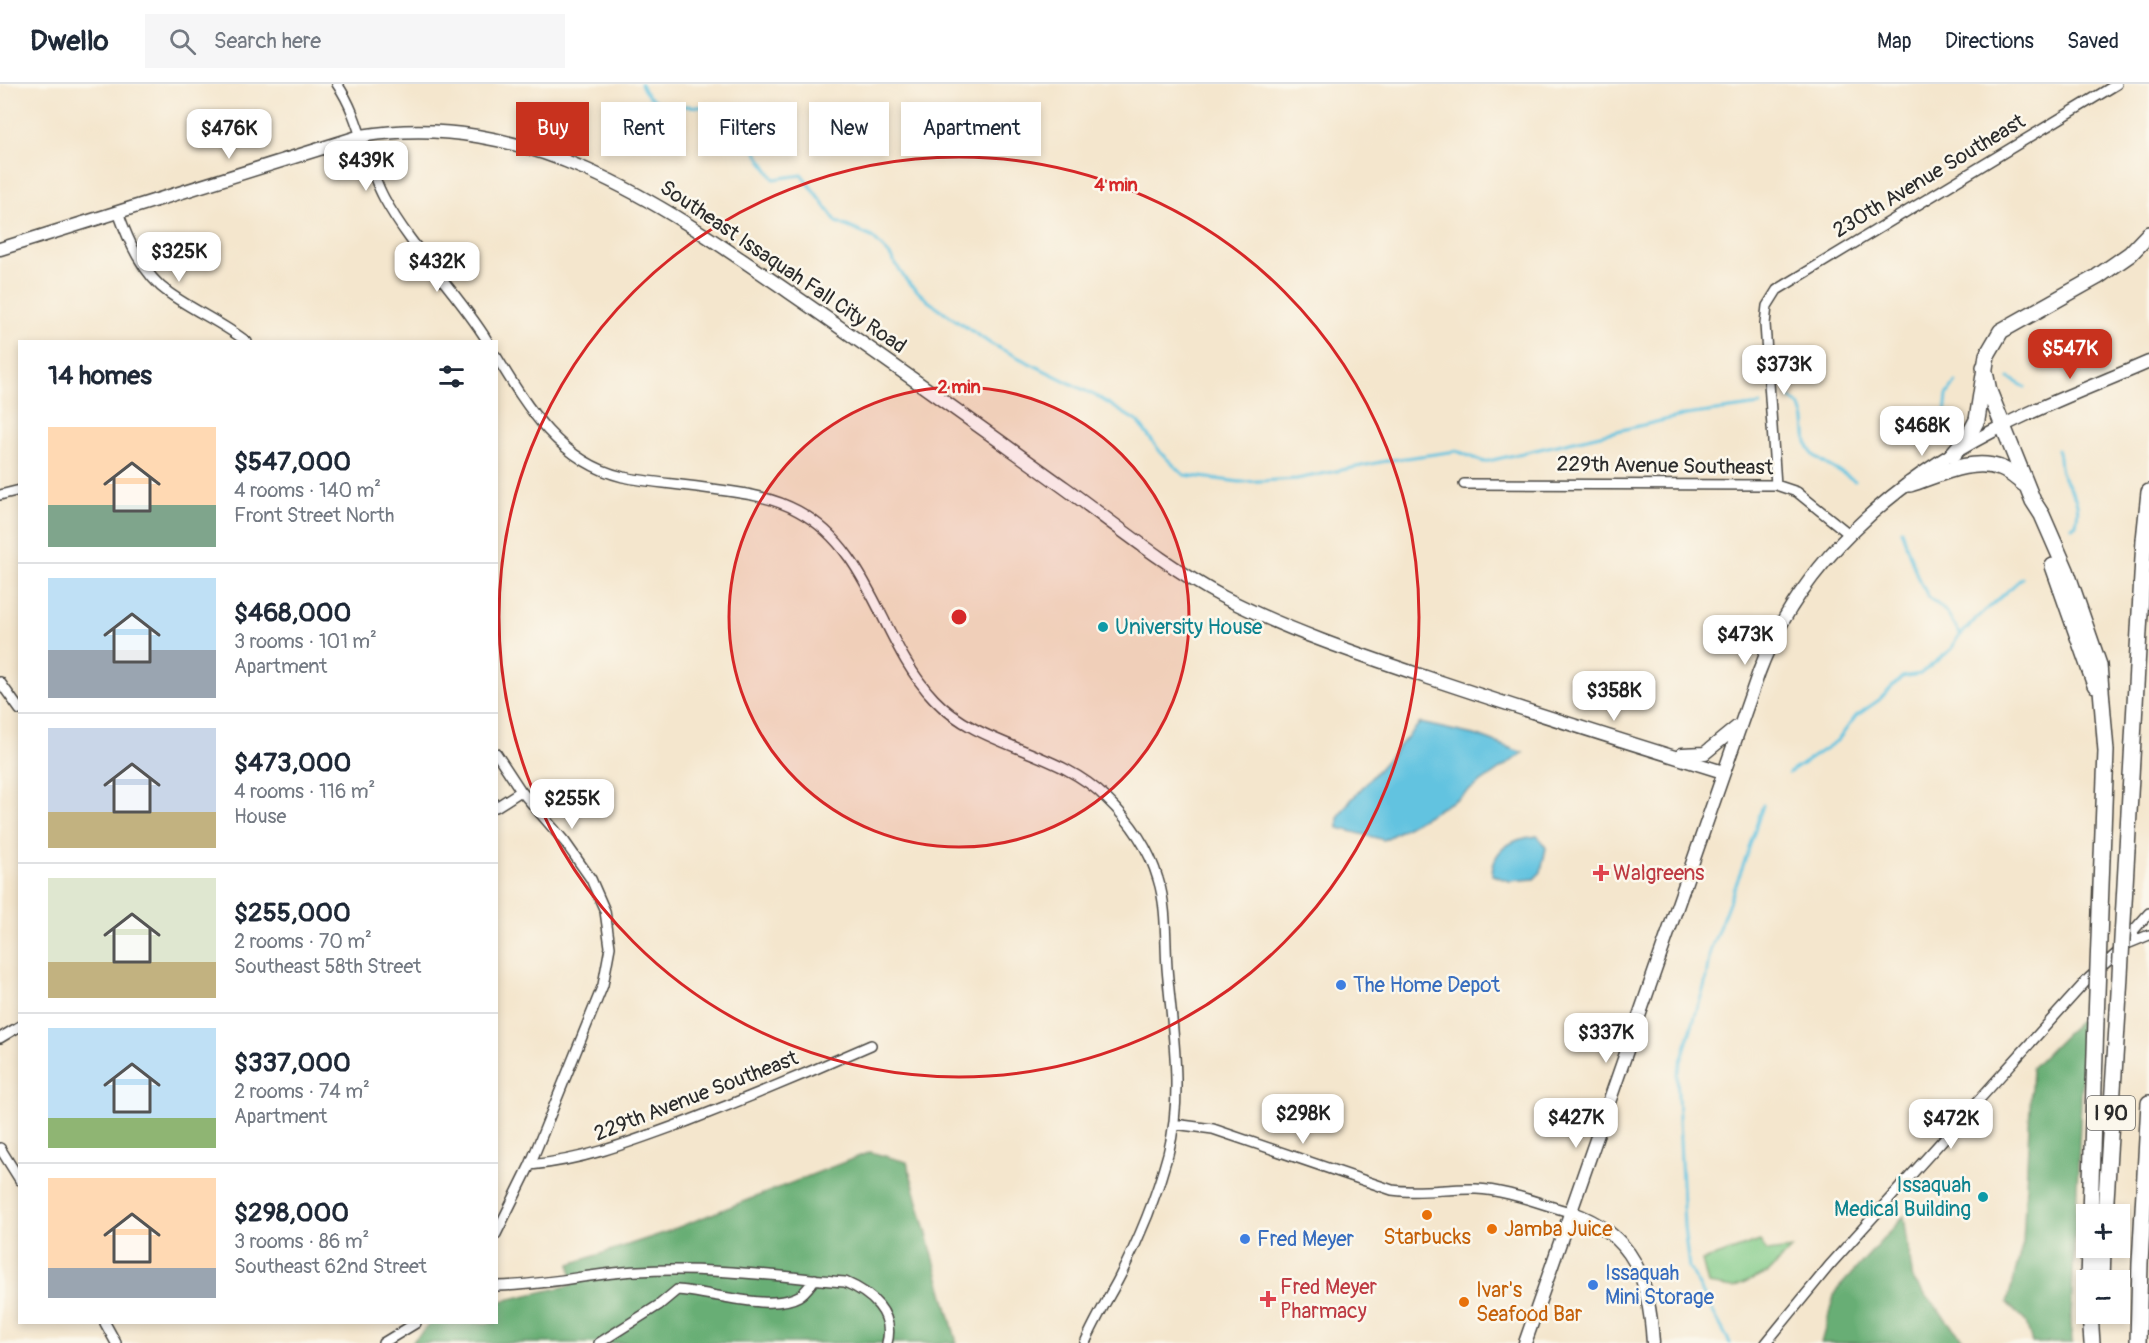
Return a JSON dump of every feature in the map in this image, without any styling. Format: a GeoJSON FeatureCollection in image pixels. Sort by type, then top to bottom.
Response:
{"type":"FeatureCollection","features":[{"type":"Feature","properties":{"kind":"highway"},"geometry":{"type":"LineString","coordinates":[[1952,455],[1969,435],[1977,420],[1987,354],[2001,331],[2097,277],[2130,254],[2149,234]]}},
{"type":"Feature","properties":{"kind":"highway"},"geometry":{"type":"LineString","coordinates":[[1984,367],[1987,386],[2002,426],[2030,494],[2042,515],[2084,619],[2099,665],[2106,752],[2090,1204]]}},
{"type":"Feature","properties":{"kind":"highway"},"geometry":{"type":"LineString","coordinates":[[1910,484],[1964,467],[1987,465],[2004,469],[2030,494]]}},
{"type":"Feature","properties":{"kind":"highway","name":"I 90"},"geometry":{"type":"LineString","coordinates":[[2106,1204],[2144,540],[2149,492]]}},
{"type":"Feature","properties":{"kind":"highway","name":"I 90"},"geometry":{"type":"LineString","coordinates":[[2138,1343],[2139,1263],[2149,1103]]}},
{"type":"Feature","properties":{"kind":"highway"},"geometry":{"type":"LineString","coordinates":[[2091,1324],[2092,1343]]}},
{"type":"Feature","properties":{"kind":"highway"},"geometry":{"type":"LineString","coordinates":[[2100,1343],[2101,1324]]}},
{"type":"Feature","properties":{"kind":"main road","name":"Southeast Issaquah Fall City Road"},"geometry":{"type":"LineString","coordinates":[[0,249],[361,136],[416,130],[460,132],[498,139],[543,152],[630,189],[745,261],[1138,541],[1219,595],[1271,620],[1393,666],[1724,772]]}},
{"type":"Feature","properties":{"kind":"main road"},"geometry":{"type":"LineString","coordinates":[[1525,1343],[1740,724],[1765,655],[1782,622],[1820,566],[1849,534],[1910,484],[1952,455],[2002,426],[2149,362]]}},
{"type":"Feature","properties":{"kind":"main road"},"geometry":{"type":"LineString","coordinates":[[1657,751],[1695,755],[1705,753],[1740,724]]}},
{"type":"Feature","properties":{"kind":"main road"},"geometry":{"type":"LineString","coordinates":[[1570,1212],[1595,1221],[1610,1230],[1628,1252],[1645,1289],[1653,1343]]}},
{"type":"Feature","properties":{"kind":"street"},"geometry":{"type":"LineString","coordinates":[[337,84],[348,103],[376,181],[391,211],[475,320],[487,340]]}},
{"type":"Feature","properties":{"kind":"street","name":"230th Avenue Southeast"},"geometry":{"type":"LineString","coordinates":[[1776,485],[1765,324],[1767,306],[1777,290],[2117,84]]}},
{"type":"Feature","properties":{"kind":"street"},"geometry":{"type":"LineString","coordinates":[[118,212],[125,232],[138,256],[167,292],[244,340]]}},
{"type":"Feature","properties":{"kind":"street"},"geometry":{"type":"LineString","coordinates":[[498,359],[536,419],[563,445],[593,465],[623,477],[753,495],[777,501],[814,521],[855,563],[908,663],[932,698],[945,710],[973,728],[1067,770],[1106,798],[1136,832],[1151,859],[1162,893],[1176,1087],[1174,1124],[1161,1176],[1137,1241],[1085,1343]]}},
{"type":"Feature","properties":{"kind":"street","name":"229th Avenue Southeast"},"geometry":{"type":"LineString","coordinates":[[1464,484],[1776,485],[1797,492],[1849,534]]}},
{"type":"Feature","properties":{"kind":"street"},"geometry":{"type":"LineString","coordinates":[[0,495],[18,490]]}},
{"type":"Feature","properties":{"kind":"street"},"geometry":{"type":"LineString","coordinates":[[0,682],[18,707]]}},
{"type":"Feature","properties":{"kind":"street"},"geometry":{"type":"LineString","coordinates":[[498,756],[520,791],[580,862],[598,893],[609,926],[610,947],[603,985],[530,1165],[498,1230]]}},
{"type":"Feature","properties":{"kind":"street"},"geometry":{"type":"LineString","coordinates":[[498,806],[520,791]]}},
{"type":"Feature","properties":{"kind":"street"},"geometry":{"type":"LineString","coordinates":[[2132,941],[2138,924],[2149,913]]}},
{"type":"Feature","properties":{"kind":"street"},"geometry":{"type":"LineString","coordinates":[[1766,1343],[1829,1266],[2089,978],[2109,958],[2132,941],[2149,935]]}},
{"type":"Feature","properties":{"kind":"street"},"geometry":{"type":"LineString","coordinates":[[0,1038],[18,1027]]}},
{"type":"Feature","properties":{"kind":"street","name":"229th Avenue Southeast"},"geometry":{"type":"LineString","coordinates":[[530,1165],[565,1161],[619,1147],[771,1089],[871,1045]]}},
{"type":"Feature","properties":{"kind":"street"},"geometry":{"type":"LineString","coordinates":[[1174,1124],[1213,1129],[1392,1190],[1415,1192],[1478,1189],[1501,1192],[1570,1212]]}},
{"type":"Feature","properties":{"kind":"street"},"geometry":{"type":"LineString","coordinates":[[0,1148],[18,1177]]}},
{"type":"Feature","properties":{"kind":"street"},"geometry":{"type":"LineString","coordinates":[[498,1286],[519,1286],[598,1273],[702,1269],[845,1282],[867,1292],[888,1320],[890,1332],[887,1343]]}},
{"type":"Feature","properties":{"kind":"street"},"geometry":{"type":"LineString","coordinates":[[599,1343],[659,1305],[677,1290],[705,1291],[745,1301],[787,1302],[802,1295],[815,1279]]}},
{"type":"Feature","properties":{"kind":"street"},"geometry":{"type":"LineString","coordinates":[[106,1324],[116,1343]]}},
{"type":"Feature","properties":{"kind":"street"},"geometry":{"type":"LineString","coordinates":[[383,1343],[414,1324]]}},
{"type":"Feature","properties":{"kind":"green space"},"geometry":{"type":"Polygon","coordinates":[[[2085,1015],[2071,1318],[2072,1343],[2032,1343],[2026,1322],[2007,1303],[2023,1243],[2032,1068],[2085,1015]]]}},
{"type":"Feature","properties":{"kind":"green space"},"geometry":{"type":"Polygon","coordinates":[[[870,1152],[907,1162],[957,1343],[411,1343],[430,1324],[498,1324],[498,1302],[572,1285],[570,1264],[661,1234],[870,1152]]]}},
{"type":"Feature","properties":{"kind":"green space"},"geometry":{"type":"Polygon","coordinates":[[[1904,1216],[1913,1280],[1966,1343],[1821,1343],[1835,1292],[1904,1216]]]}},
{"type":"Feature","properties":{"kind":"green space"},"geometry":{"type":"Polygon","coordinates":[[[1760,1241],[1767,1252],[1791,1249],[1768,1273],[1733,1288],[1708,1284],[1702,1261],[1760,1241]]]}},
{"type":"Feature","properties":{"kind":"water"},"geometry":{"type":"Polygon","coordinates":[[[1420,723],[1478,736],[1523,753],[1458,798],[1384,840],[1338,828],[1338,818],[1344,808],[1420,723]]]}},
{"type":"Feature","properties":{"kind":"water"},"geometry":{"type":"Polygon","coordinates":[[[1538,836],[1546,848],[1541,872],[1534,879],[1509,881],[1492,875],[1493,866],[1500,851],[1513,842],[1538,836]]]}},
{"type":"Feature","properties":{"kind":"waterway"},"geometry":{"type":"LineString","coordinates":[[641,84],[647,95],[668,105],[706,107],[728,115],[745,135],[774,179],[802,175],[837,222],[872,237],[889,254],[906,280],[928,301],[991,344],[1098,397],[1138,422],[1161,453],[1184,475],[1240,482],[1297,479],[1391,460],[1457,451],[1484,462],[1686,415],[1760,405]]}},
{"type":"Feature","properties":{"kind":"waterway"},"geometry":{"type":"LineString","coordinates":[[2009,378],[2025,387]]}},
{"type":"Feature","properties":{"kind":"waterway"},"geometry":{"type":"LineString","coordinates":[[1945,415],[1947,395],[1956,382]]}},
{"type":"Feature","properties":{"kind":"waterway"},"geometry":{"type":"LineString","coordinates":[[1790,398],[1798,404],[1805,418],[1808,447],[1812,453],[1855,481]]}},
{"type":"Feature","properties":{"kind":"waterway"},"geometry":{"type":"LineString","coordinates":[[2057,450],[2061,471],[2077,502],[2076,524],[2072,527]]}},
{"type":"Feature","properties":{"kind":"waterway"},"geometry":{"type":"LineString","coordinates":[[1901,530],[1918,578],[1928,596],[1945,611],[1961,635]]}},
{"type":"Feature","properties":{"kind":"waterway"},"geometry":{"type":"LineString","coordinates":[[1789,773],[1838,740],[1856,716],[1879,700],[1902,677],[1920,674],[1952,649],[1955,641],[1975,620],[2022,578]]}},
{"type":"Feature","properties":{"kind":"waterway"},"geometry":{"type":"LineString","coordinates":[[1730,1343],[1689,1268],[1684,1227],[1677,1074],[1705,984],[1710,951],[1743,866],[1763,805]]}},
{"type":"Feature","properties":{"kind":"place","name":"University House"},"geometry":{"type":"Point","coordinates":[1103,627]}},
{"type":"Feature","properties":{"kind":"place","name":"Walgreens"},"geometry":{"type":"Point","coordinates":[1601,873]}},
{"type":"Feature","properties":{"kind":"place","name":"The Home Depot"},"geometry":{"type":"Point","coordinates":[1341,985]}},
{"type":"Feature","properties":{"kind":"place","name":"Issaquah Medical Building"},"geometry":{"type":"Point","coordinates":[1983,1197]}},
{"type":"Feature","properties":{"kind":"place","name":"Starbucks"},"geometry":{"type":"Point","coordinates":[1427,1215]}},
{"type":"Feature","properties":{"kind":"place","name":"Jamba Juice"},"geometry":{"type":"Point","coordinates":[1492,1229]}},
{"type":"Feature","properties":{"kind":"place","name":"Fred Meyer"},"geometry":{"type":"Point","coordinates":[1245,1239]}},
{"type":"Feature","properties":{"kind":"place","name":"Issaquah Mini Storage"},"geometry":{"type":"Point","coordinates":[1593,1285]}},
{"type":"Feature","properties":{"kind":"place","name":"Fred Meyer Pharmacy"},"geometry":{"type":"Point","coordinates":[1268,1299]}},
{"type":"Feature","properties":{"kind":"place","name":"Ivar's Seafood Bar"},"geometry":{"type":"Point","coordinates":[1464,1302]}}]}
